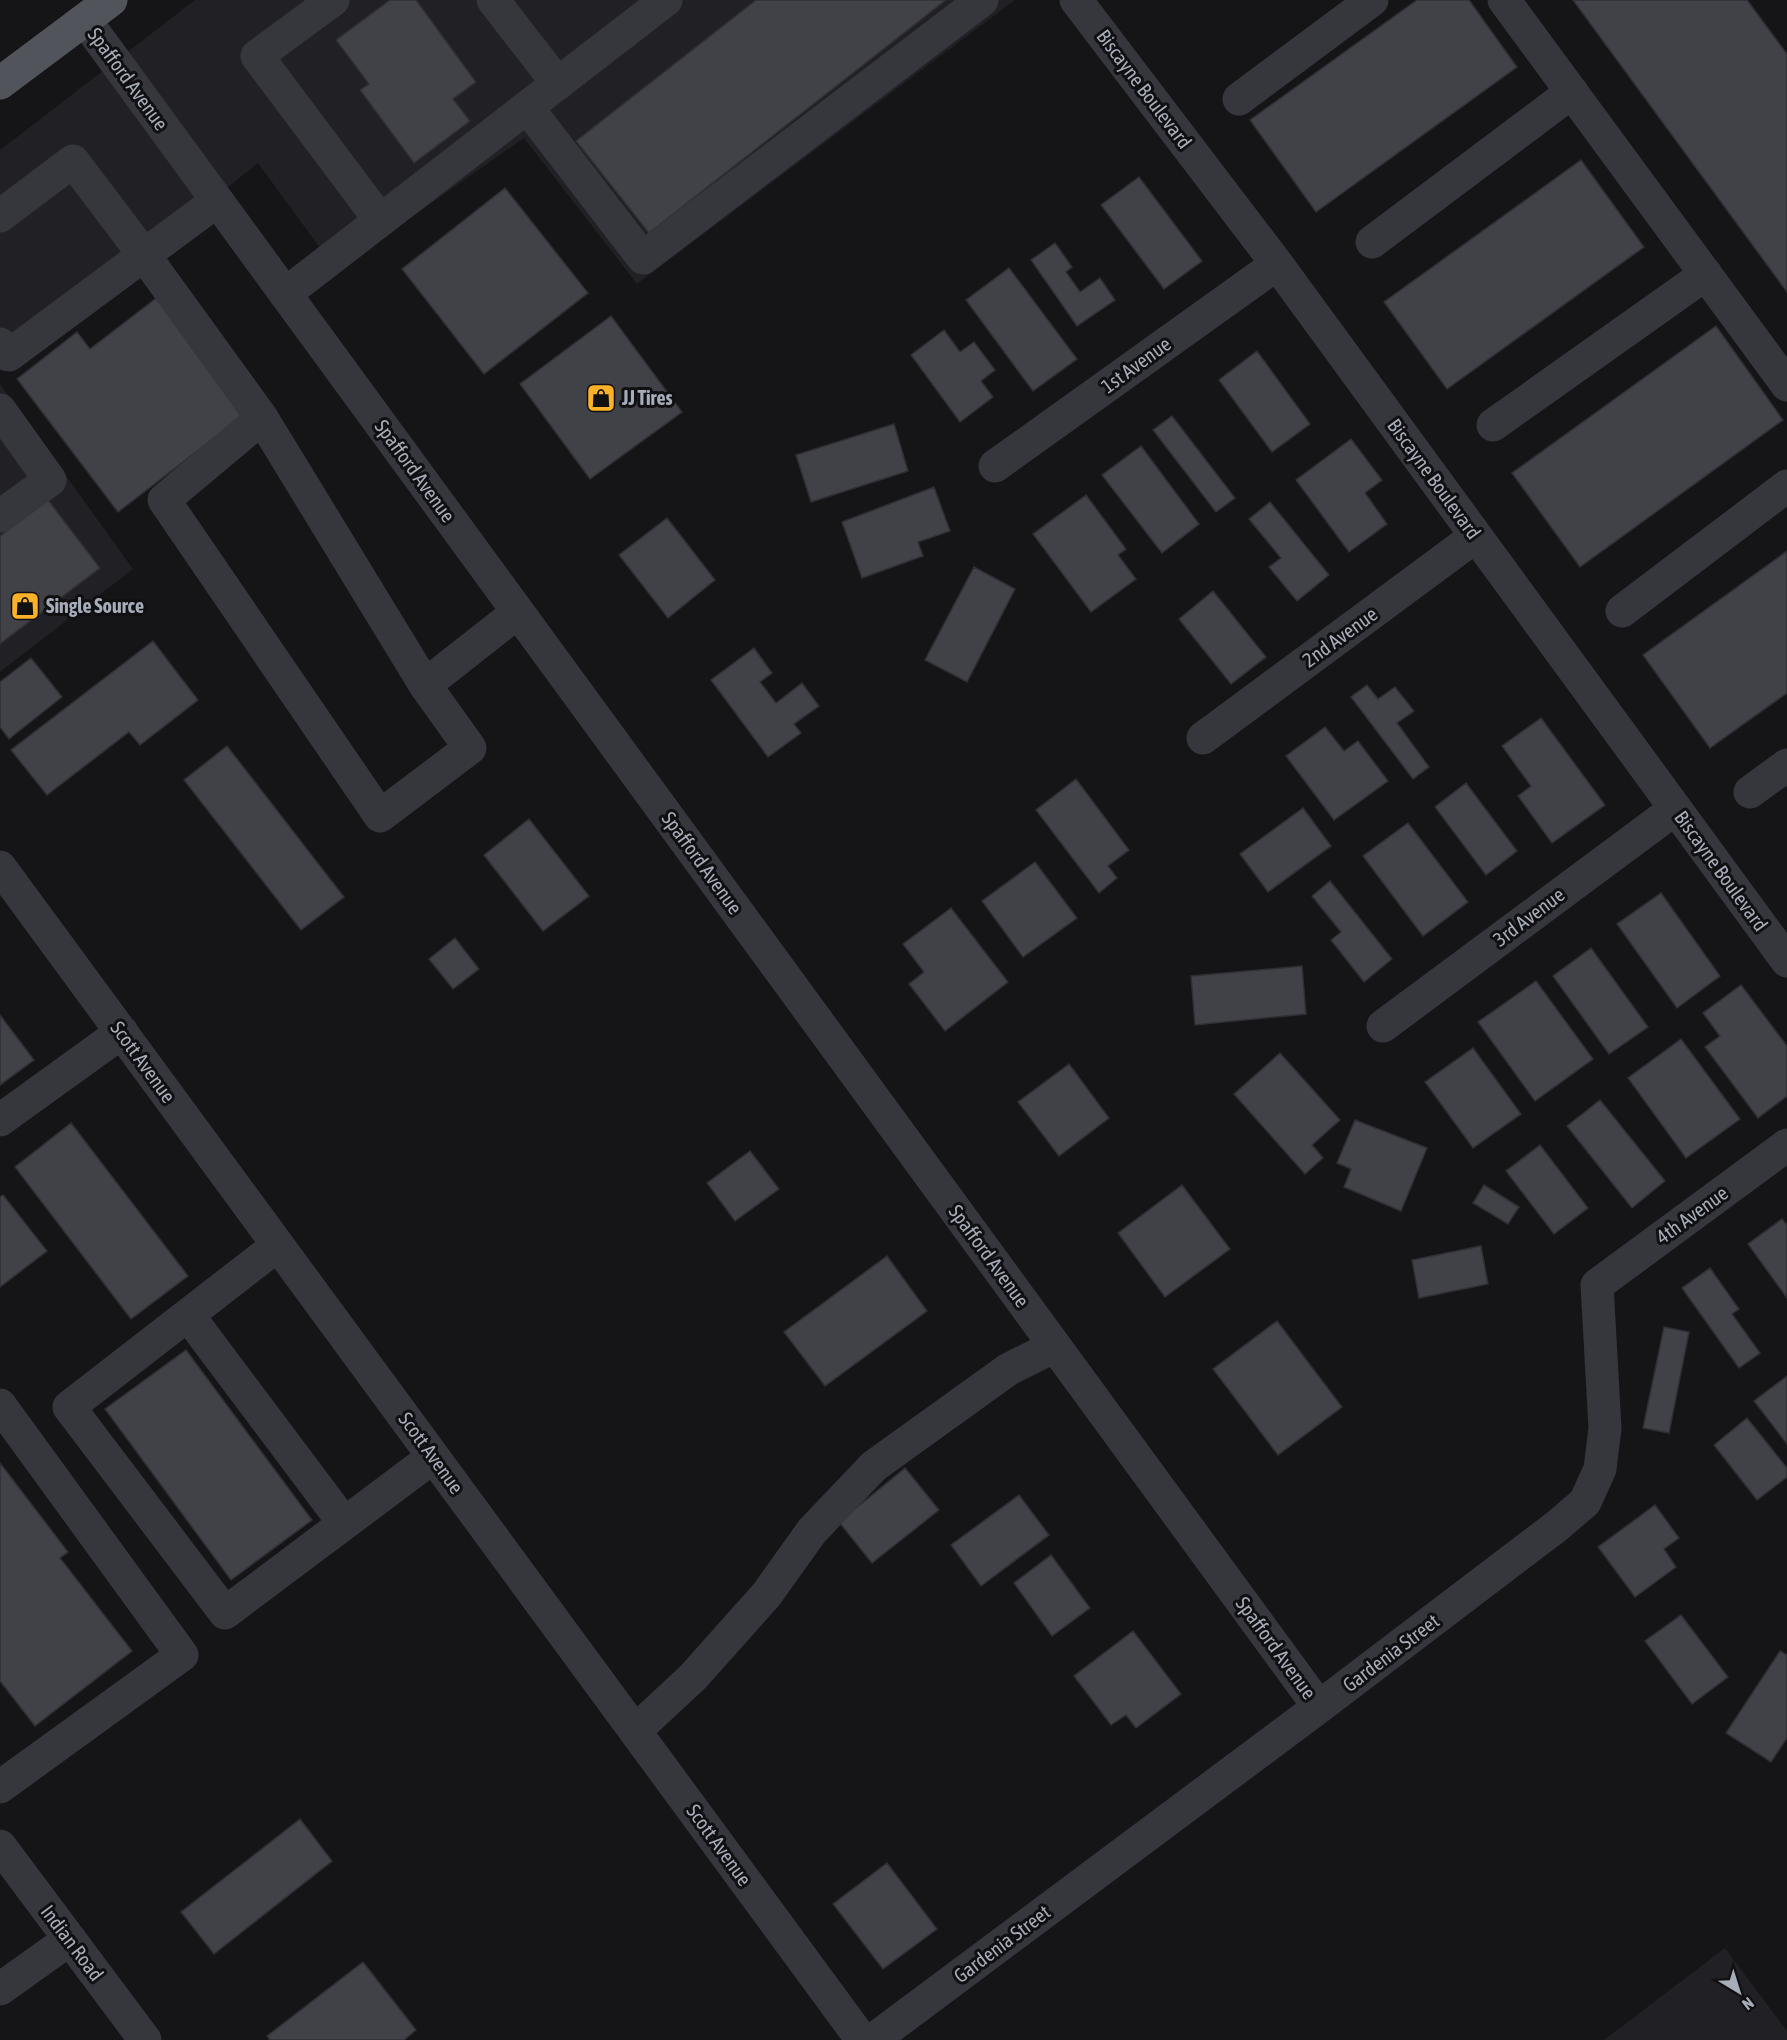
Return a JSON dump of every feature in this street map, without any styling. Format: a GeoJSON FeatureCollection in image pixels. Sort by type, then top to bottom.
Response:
{"type":"FeatureCollection","features":[{"type":"Feature","properties":{"kind":"main road"},"geometry":{"type":"LineString","coordinates":[[0,83],[111,0]]}},
{"type":"Feature","properties":{"kind":"street"},"geometry":{"type":"LineString","coordinates":[[333,0],[257,56],[380,220]]}},
{"type":"Feature","properties":{"kind":"street"},"geometry":{"type":"LineString","coordinates":[[493,0],[558,84]]}},
{"type":"Feature","properties":{"kind":"street"},"geometry":{"type":"LineString","coordinates":[[527,107],[643,258],[982,0]]}},
{"type":"Feature","properties":{"kind":"street","name":"Biscayne Boulevard"},"geometry":{"type":"LineString","coordinates":[[1076,0],[1277,264],[1787,961]]}},
{"type":"Feature","properties":{"kind":"street"},"geometry":{"type":"LineString","coordinates":[[1239,99],[1372,0]]}},
{"type":"Feature","properties":{"kind":"street"},"geometry":{"type":"LineString","coordinates":[[1504,0],[1787,385]]}},
{"type":"Feature","properties":{"kind":"street"},"geometry":{"type":"LineString","coordinates":[[285,294],[558,84],[651,4]]}},
{"type":"Feature","properties":{"kind":"street","name":"Spafford Avenue"},"geometry":{"type":"LineString","coordinates":[[85,20],[1319,1707]]}},
{"type":"Feature","properties":{"kind":"street"},"geometry":{"type":"LineString","coordinates":[[1372,242],[1572,92]]}},
{"type":"Feature","properties":{"kind":"street"},"geometry":{"type":"LineString","coordinates":[[0,216],[73,162],[144,255],[262,418],[425,685],[470,748],[380,816],[164,500],[262,418]]}},
{"type":"Feature","properties":{"kind":"street"},"geometry":{"type":"LineString","coordinates":[[0,344],[9,355],[217,201]]}},
{"type":"Feature","properties":{"kind":"street","name":"1st Avenue"},"geometry":{"type":"LineString","coordinates":[[995,466],[1277,264]]}},
{"type":"Feature","properties":{"kind":"street"},"geometry":{"type":"LineString","coordinates":[[1493,425],[1706,274]]}},
{"type":"Feature","properties":{"kind":"street"},"geometry":{"type":"LineString","coordinates":[[0,410],[50,480],[0,516]]}},
{"type":"Feature","properties":{"kind":"street"},"geometry":{"type":"LineString","coordinates":[[1622,611],[1787,486]]}},
{"type":"Feature","properties":{"kind":"street","name":"2nd Avenue"},"geometry":{"type":"LineString","coordinates":[[1203,738],[1476,537]]}},
{"type":"Feature","properties":{"kind":"street"},"geometry":{"type":"LineString","coordinates":[[425,685],[518,612]]}},
{"type":"Feature","properties":{"kind":"street"},"geometry":{"type":"LineString","coordinates":[[1750,792],[1787,765]]}},
{"type":"Feature","properties":{"kind":"street","name":"3rd Avenue"},"geometry":{"type":"LineString","coordinates":[[1383,1026],[1675,808]]}},
{"type":"Feature","properties":{"kind":"street","name":"Scott Avenue"},"geometry":{"type":"LineString","coordinates":[[0,867],[862,2040]]}},
{"type":"Feature","properties":{"kind":"street"},"geometry":{"type":"LineString","coordinates":[[0,1120],[122,1032]]}},
{"type":"Feature","properties":{"kind":"street","name":"4th Avenue"},"geometry":{"type":"LineString","coordinates":[[1597,1285],[1787,1145]]}},
{"type":"Feature","properties":{"kind":"street"},"geometry":{"type":"LineString","coordinates":[[278,1245],[69,1407],[225,1613],[433,1456]]}},
{"type":"Feature","properties":{"kind":"street","name":"Gardenia Street"},"geometry":{"type":"LineString","coordinates":[[873,2040],[1319,1707],[1557,1526],[1585,1502],[1600,1469],[1605,1428],[1597,1285]]}},
{"type":"Feature","properties":{"kind":"street"},"geometry":{"type":"LineString","coordinates":[[188,1315],[344,1523]]}},
{"type":"Feature","properties":{"kind":"street"},"geometry":{"type":"LineString","coordinates":[[635,1731],[693,1677],[767,1594],[812,1531],[874,1466],[1009,1369],[1055,1346]]}},
{"type":"Feature","properties":{"kind":"street"},"geometry":{"type":"LineString","coordinates":[[0,1405],[182,1655],[0,1787]]}},
{"type":"Feature","properties":{"kind":"street","name":"Indian Road"},"geometry":{"type":"LineString","coordinates":[[3,1856],[70,1939],[145,2040]]}},
{"type":"Feature","properties":{"kind":"street"},"geometry":{"type":"LineString","coordinates":[[0,1989],[70,1939]]}},
{"type":"Feature","properties":{"kind":"shaded area"},"geometry":{"type":"Polygon","coordinates":[[[195,0],[1015,0],[637,284],[524,138],[336,270],[258,163],[0,371],[0,150],[195,0]]]}},
{"type":"Feature","properties":{"kind":"shaded area"},"geometry":{"type":"Polygon","coordinates":[[[0,384],[133,569],[0,672],[0,384]]]}},
{"type":"Feature","properties":{"kind":"shaded area"},"geometry":{"type":"Polygon","coordinates":[[[1725,1948],[1787,2031],[1787,2040],[1604,2040],[1725,1948]]]}},
{"type":"Feature","properties":{"kind":"building"},"geometry":{"type":"Polygon","coordinates":[[[390,0],[416,0],[476,82],[453,99],[470,121],[414,163],[360,90],[369,84],[336,40],[390,0]]]}},
{"type":"Feature","properties":{"kind":"building"},"geometry":{"type":"Polygon","coordinates":[[[756,0],[946,0],[649,233],[576,141],[756,0]]]}},
{"type":"Feature","properties":{"kind":"building"},"geometry":{"type":"Polygon","coordinates":[[[1417,0],[1469,0],[1517,67],[1316,212],[1250,120],[1417,0]]]}},
{"type":"Feature","properties":{"kind":"building"},"geometry":{"type":"Polygon","coordinates":[[[1573,0],[1747,0],[1787,54],[1787,292],[1573,0]]]}},
{"type":"Feature","properties":{"kind":"building"},"geometry":{"type":"Polygon","coordinates":[[[1581,160],[1644,247],[1447,389],[1384,302],[1581,160]]]}},
{"type":"Feature","properties":{"kind":"building"},"geometry":{"type":"Polygon","coordinates":[[[1139,177],[1202,261],[1164,289],[1101,205],[1139,177]]]}},
{"type":"Feature","properties":{"kind":"building"},"geometry":{"type":"Polygon","coordinates":[[[505,188],[588,293],[484,374],[402,269],[505,188]]]}},
{"type":"Feature","properties":{"kind":"building"},"geometry":{"type":"Polygon","coordinates":[[[1055,243],[1072,267],[1066,272],[1080,292],[1100,278],[1115,300],[1077,326],[1031,260],[1055,243]]]}},
{"type":"Feature","properties":{"kind":"building"},"geometry":{"type":"Polygon","coordinates":[[[1009,268],[1077,359],[1033,391],[966,300],[1009,268]]]}},
{"type":"Feature","properties":{"kind":"building"},"geometry":{"type":"Polygon","coordinates":[[[159,296],[248,412],[118,512],[17,379],[77,332],[90,349],[159,296]]]}},
{"type":"Feature","properties":{"kind":"building","name":"JJ Tires"},"geometry":{"type":"Polygon","coordinates":[[[611,316],[682,412],[590,479],[520,384],[611,316]]]}},
{"type":"Feature","properties":{"kind":"building"},"geometry":{"type":"Polygon","coordinates":[[[1716,326],[1783,420],[1580,567],[1512,473],[1716,326]]]}},
{"type":"Feature","properties":{"kind":"building"},"geometry":{"type":"Polygon","coordinates":[[[944,330],[960,352],[974,342],[995,370],[981,381],[993,397],[960,422],[911,355],[944,330]]]}},
{"type":"Feature","properties":{"kind":"building"},"geometry":{"type":"Polygon","coordinates":[[[1257,351],[1310,424],[1272,452],[1219,380],[1257,351]]]}},
{"type":"Feature","properties":{"kind":"building"},"geometry":{"type":"Polygon","coordinates":[[[1172,416],[1235,498],[1216,512],[1153,430],[1172,416]]]}},
{"type":"Feature","properties":{"kind":"building"},"geometry":{"type":"Polygon","coordinates":[[[894,424],[908,471],[811,502],[796,455],[894,424]]]}},
{"type":"Feature","properties":{"kind":"building"},"geometry":{"type":"Polygon","coordinates":[[[1351,439],[1382,480],[1365,493],[1387,524],[1349,552],[1296,480],[1351,439]]]}},
{"type":"Feature","properties":{"kind":"building"},"geometry":{"type":"Polygon","coordinates":[[[1141,446],[1199,524],[1162,553],[1102,475],[1141,446]]]}},
{"type":"Feature","properties":{"kind":"building"},"geometry":{"type":"Polygon","coordinates":[[[934,487],[950,531],[918,542],[923,556],[862,578],[842,522],[934,487]]]}},
{"type":"Feature","properties":{"kind":"building"},"geometry":{"type":"Polygon","coordinates":[[[1086,495],[1126,549],[1118,555],[1136,579],[1091,612],[1033,534],[1086,495]]]}},
{"type":"Feature","properties":{"kind":"building","name":"Single Source"},"geometry":{"type":"Polygon","coordinates":[[[48,500],[100,568],[0,644],[0,536],[48,500]]]}},
{"type":"Feature","properties":{"kind":"building"},"geometry":{"type":"Polygon","coordinates":[[[1270,502],[1329,575],[1297,601],[1269,567],[1281,558],[1249,519],[1270,502]]]}},
{"type":"Feature","properties":{"kind":"building"},"geometry":{"type":"Polygon","coordinates":[[[667,518],[715,580],[668,618],[619,555],[667,518]]]}},
{"type":"Feature","properties":{"kind":"building"},"geometry":{"type":"Polygon","coordinates":[[[1787,551],[1787,693],[1710,748],[1643,655],[1787,551]]]}},
{"type":"Feature","properties":{"kind":"building"},"geometry":{"type":"Polygon","coordinates":[[[974,567],[1015,589],[967,682],[925,660],[974,567]]]}},
{"type":"Feature","properties":{"kind":"building"},"geometry":{"type":"Polygon","coordinates":[[[1213,591],[1266,657],[1231,684],[1179,619],[1213,591]]]}},
{"type":"Feature","properties":{"kind":"building"},"geometry":{"type":"Polygon","coordinates":[[[153,641],[198,700],[140,745],[129,732],[47,795],[11,750],[153,641]]]}},
{"type":"Feature","properties":{"kind":"building"},"geometry":{"type":"Polygon","coordinates":[[[754,648],[772,673],[760,682],[776,703],[802,683],[819,706],[794,724],[801,733],[768,757],[711,680],[754,648]]]}},
{"type":"Feature","properties":{"kind":"building"},"geometry":{"type":"Polygon","coordinates":[[[31,658],[62,697],[9,739],[0,727],[0,682],[31,658]]]}},
{"type":"Feature","properties":{"kind":"building"},"geometry":{"type":"Polygon","coordinates":[[[1367,685],[1378,699],[1395,687],[1414,711],[1397,723],[1429,767],[1413,779],[1351,697],[1367,685]]]}},
{"type":"Feature","properties":{"kind":"building"},"geometry":{"type":"Polygon","coordinates":[[[1541,718],[1605,805],[1552,843],[1518,796],[1531,786],[1502,746],[1541,718]]]}},
{"type":"Feature","properties":{"kind":"building"},"geometry":{"type":"Polygon","coordinates":[[[1325,727],[1344,751],[1358,741],[1388,781],[1334,820],[1286,756],[1325,727]]]}},
{"type":"Feature","properties":{"kind":"building"},"geometry":{"type":"Polygon","coordinates":[[[227,746],[344,897],[301,930],[184,780],[227,746]]]}},
{"type":"Feature","properties":{"kind":"building"},"geometry":{"type":"Polygon","coordinates":[[[1076,779],[1129,850],[1108,866],[1117,878],[1099,893],[1036,810],[1076,779]]]}},
{"type":"Feature","properties":{"kind":"building"},"geometry":{"type":"Polygon","coordinates":[[[1466,783],[1517,851],[1486,875],[1435,807],[1466,783]]]}},
{"type":"Feature","properties":{"kind":"building"},"geometry":{"type":"Polygon","coordinates":[[[1303,808],[1331,846],[1268,892],[1240,854],[1303,808]]]}},
{"type":"Feature","properties":{"kind":"building"},"geometry":{"type":"Polygon","coordinates":[[[529,819],[589,896],[543,931],[484,855],[529,819]]]}},
{"type":"Feature","properties":{"kind":"building"},"geometry":{"type":"Polygon","coordinates":[[[1408,823],[1468,902],[1423,936],[1363,856],[1408,823]]]}},
{"type":"Feature","properties":{"kind":"building"},"geometry":{"type":"Polygon","coordinates":[[[1035,862],[1077,918],[1023,957],[982,901],[1035,862]]]}},
{"type":"Feature","properties":{"kind":"building"},"geometry":{"type":"Polygon","coordinates":[[[1330,881],[1392,959],[1364,982],[1331,940],[1341,932],[1312,896],[1330,881]]]}},
{"type":"Feature","properties":{"kind":"building"},"geometry":{"type":"Polygon","coordinates":[[[1661,893],[1720,976],[1677,1008],[1617,924],[1661,893]]]}},
{"type":"Feature","properties":{"kind":"building"},"geometry":{"type":"Polygon","coordinates":[[[951,908],[1008,982],[945,1031],[909,984],[924,972],[903,944],[951,908]]]}},
{"type":"Feature","properties":{"kind":"building"},"geometry":{"type":"Polygon","coordinates":[[[455,938],[479,969],[453,989],[429,959],[455,938]]]}},
{"type":"Feature","properties":{"kind":"building"},"geometry":{"type":"Polygon","coordinates":[[[1591,948],[1648,1027],[1609,1054],[1553,976],[1591,948]]]}},
{"type":"Feature","properties":{"kind":"building"},"geometry":{"type":"Polygon","coordinates":[[[1302,966],[1306,1014],[1195,1025],[1191,976],[1302,966]]]}},
{"type":"Feature","properties":{"kind":"building"},"geometry":{"type":"Polygon","coordinates":[[[1536,981],[1593,1059],[1535,1101],[1478,1022],[1536,981]]]}},
{"type":"Feature","properties":{"kind":"building"},"geometry":{"type":"Polygon","coordinates":[[[1741,985],[1787,1046],[1787,1096],[1758,1118],[1705,1047],[1720,1036],[1703,1013],[1741,985]]]}},
{"type":"Feature","properties":{"kind":"building"},"geometry":{"type":"Polygon","coordinates":[[[0,1015],[34,1060],[0,1085],[0,1015]]]}},
{"type":"Feature","properties":{"kind":"building"},"geometry":{"type":"Polygon","coordinates":[[[1681,1039],[1740,1119],[1686,1158],[1628,1078],[1681,1039]]]}},
{"type":"Feature","properties":{"kind":"building"},"geometry":{"type":"Polygon","coordinates":[[[1473,1048],[1521,1114],[1473,1148],[1425,1082],[1473,1048]]]}},
{"type":"Feature","properties":{"kind":"building"},"geometry":{"type":"Polygon","coordinates":[[[1280,1053],[1340,1120],[1312,1145],[1323,1158],[1305,1174],[1234,1094],[1280,1053]]]}},
{"type":"Feature","properties":{"kind":"building"},"geometry":{"type":"Polygon","coordinates":[[[1069,1064],[1109,1118],[1059,1156],[1018,1102],[1069,1064]]]}},
{"type":"Feature","properties":{"kind":"building"},"geometry":{"type":"Polygon","coordinates":[[[1600,1100],[1665,1181],[1632,1208],[1567,1126],[1600,1100]]]}},
{"type":"Feature","properties":{"kind":"building"},"geometry":{"type":"Polygon","coordinates":[[[1355,1120],[1427,1148],[1401,1211],[1344,1187],[1351,1169],[1337,1163],[1355,1120]]]}},
{"type":"Feature","properties":{"kind":"building"},"geometry":{"type":"Polygon","coordinates":[[[71,1123],[188,1276],[131,1319],[15,1167],[71,1123]]]}},
{"type":"Feature","properties":{"kind":"building"},"geometry":{"type":"Polygon","coordinates":[[[1540,1145],[1588,1208],[1554,1234],[1506,1171],[1540,1145]]]}},
{"type":"Feature","properties":{"kind":"building"},"geometry":{"type":"Polygon","coordinates":[[[750,1151],[779,1189],[735,1221],[707,1183],[750,1151]]]}},
{"type":"Feature","properties":{"kind":"building"},"geometry":{"type":"Polygon","coordinates":[[[1182,1185],[1230,1249],[1165,1297],[1118,1233],[1182,1185]]]}},
{"type":"Feature","properties":{"kind":"building"},"geometry":{"type":"Polygon","coordinates":[[[1484,1185],[1519,1207],[1508,1224],[1473,1203],[1484,1185]]]}},
{"type":"Feature","properties":{"kind":"building"},"geometry":{"type":"Polygon","coordinates":[[[3,1195],[47,1251],[0,1287],[0,1197],[3,1195]]]}},
{"type":"Feature","properties":{"kind":"building"},"geometry":{"type":"Polygon","coordinates":[[[1782,1219],[1787,1225],[1787,1298],[1748,1244],[1782,1219]]]}},
{"type":"Feature","properties":{"kind":"building"},"geometry":{"type":"Polygon","coordinates":[[[1481,1246],[1488,1284],[1419,1298],[1412,1260],[1481,1246]]]}},
{"type":"Feature","properties":{"kind":"building"},"geometry":{"type":"Polygon","coordinates":[[[887,1256],[927,1311],[825,1386],[784,1332],[887,1256]]]}},
{"type":"Feature","properties":{"kind":"building"},"geometry":{"type":"Polygon","coordinates":[[[1710,1268],[1739,1309],[1732,1314],[1760,1353],[1739,1368],[1682,1288],[1710,1268]]]}},
{"type":"Feature","properties":{"kind":"building"},"geometry":{"type":"Polygon","coordinates":[[[1277,1321],[1342,1407],[1278,1455],[1213,1369],[1277,1321]]]}},
{"type":"Feature","properties":{"kind":"building"},"geometry":{"type":"Polygon","coordinates":[[[1664,1327],[1689,1332],[1669,1433],[1643,1428],[1664,1327]]]}},
{"type":"Feature","properties":{"kind":"building"},"geometry":{"type":"Polygon","coordinates":[[[186,1350],[312,1520],[231,1580],[105,1409],[186,1350]]]}},
{"type":"Feature","properties":{"kind":"building"},"geometry":{"type":"Polygon","coordinates":[[[1787,1376],[1787,1444],[1754,1401],[1787,1376]]]}},
{"type":"Feature","properties":{"kind":"building"},"geometry":{"type":"Polygon","coordinates":[[[1747,1418],[1787,1468],[1787,1477],[1757,1500],[1714,1445],[1747,1418]]]}},
{"type":"Feature","properties":{"kind":"building"},"geometry":{"type":"Polygon","coordinates":[[[0,1463],[68,1552],[60,1558],[132,1651],[35,1726],[0,1681],[0,1463]]]}},
{"type":"Feature","properties":{"kind":"building"},"geometry":{"type":"Polygon","coordinates":[[[905,1468],[939,1510],[872,1563],[839,1522],[905,1468]]]}},
{"type":"Feature","properties":{"kind":"building"},"geometry":{"type":"Polygon","coordinates":[[[1019,1495],[1049,1535],[981,1586],[951,1545],[1019,1495]]]}},
{"type":"Feature","properties":{"kind":"building"},"geometry":{"type":"Polygon","coordinates":[[[1655,1505],[1679,1538],[1664,1549],[1676,1567],[1635,1597],[1598,1547],[1655,1505]]]}},
{"type":"Feature","properties":{"kind":"building"},"geometry":{"type":"Polygon","coordinates":[[[1051,1555],[1090,1608],[1052,1636],[1014,1583],[1051,1555]]]}},
{"type":"Feature","properties":{"kind":"building"},"geometry":{"type":"Polygon","coordinates":[[[1681,1615],[1728,1677],[1692,1704],[1645,1641],[1681,1615]]]}},
{"type":"Feature","properties":{"kind":"building"},"geometry":{"type":"Polygon","coordinates":[[[1133,1631],[1181,1694],[1136,1728],[1126,1715],[1111,1725],[1074,1676],[1133,1631]]]}},
{"type":"Feature","properties":{"kind":"building"},"geometry":{"type":"Polygon","coordinates":[[[1780,1651],[1787,1655],[1787,1738],[1771,1762],[1726,1733],[1780,1651]]]}},
{"type":"Feature","properties":{"kind":"building"},"geometry":{"type":"Polygon","coordinates":[[[300,1819],[332,1861],[214,1954],[181,1912],[300,1819]]]}},
{"type":"Feature","properties":{"kind":"building"},"geometry":{"type":"Polygon","coordinates":[[[887,1863],[937,1929],[883,1969],[833,1904],[887,1863]]]}},
{"type":"Feature","properties":{"kind":"building"},"geometry":{"type":"Polygon","coordinates":[[[363,1962],[416,2030],[404,2040],[270,2040],[267,2036],[363,1962]]]}},
{"type":"Feature","properties":{"kind":"place","name":"JJ Tires"},"geometry":{"type":"Point","coordinates":[601,398]}},
{"type":"Feature","properties":{"kind":"place","name":"Single Source"},"geometry":{"type":"Point","coordinates":[25,606]}}]}
